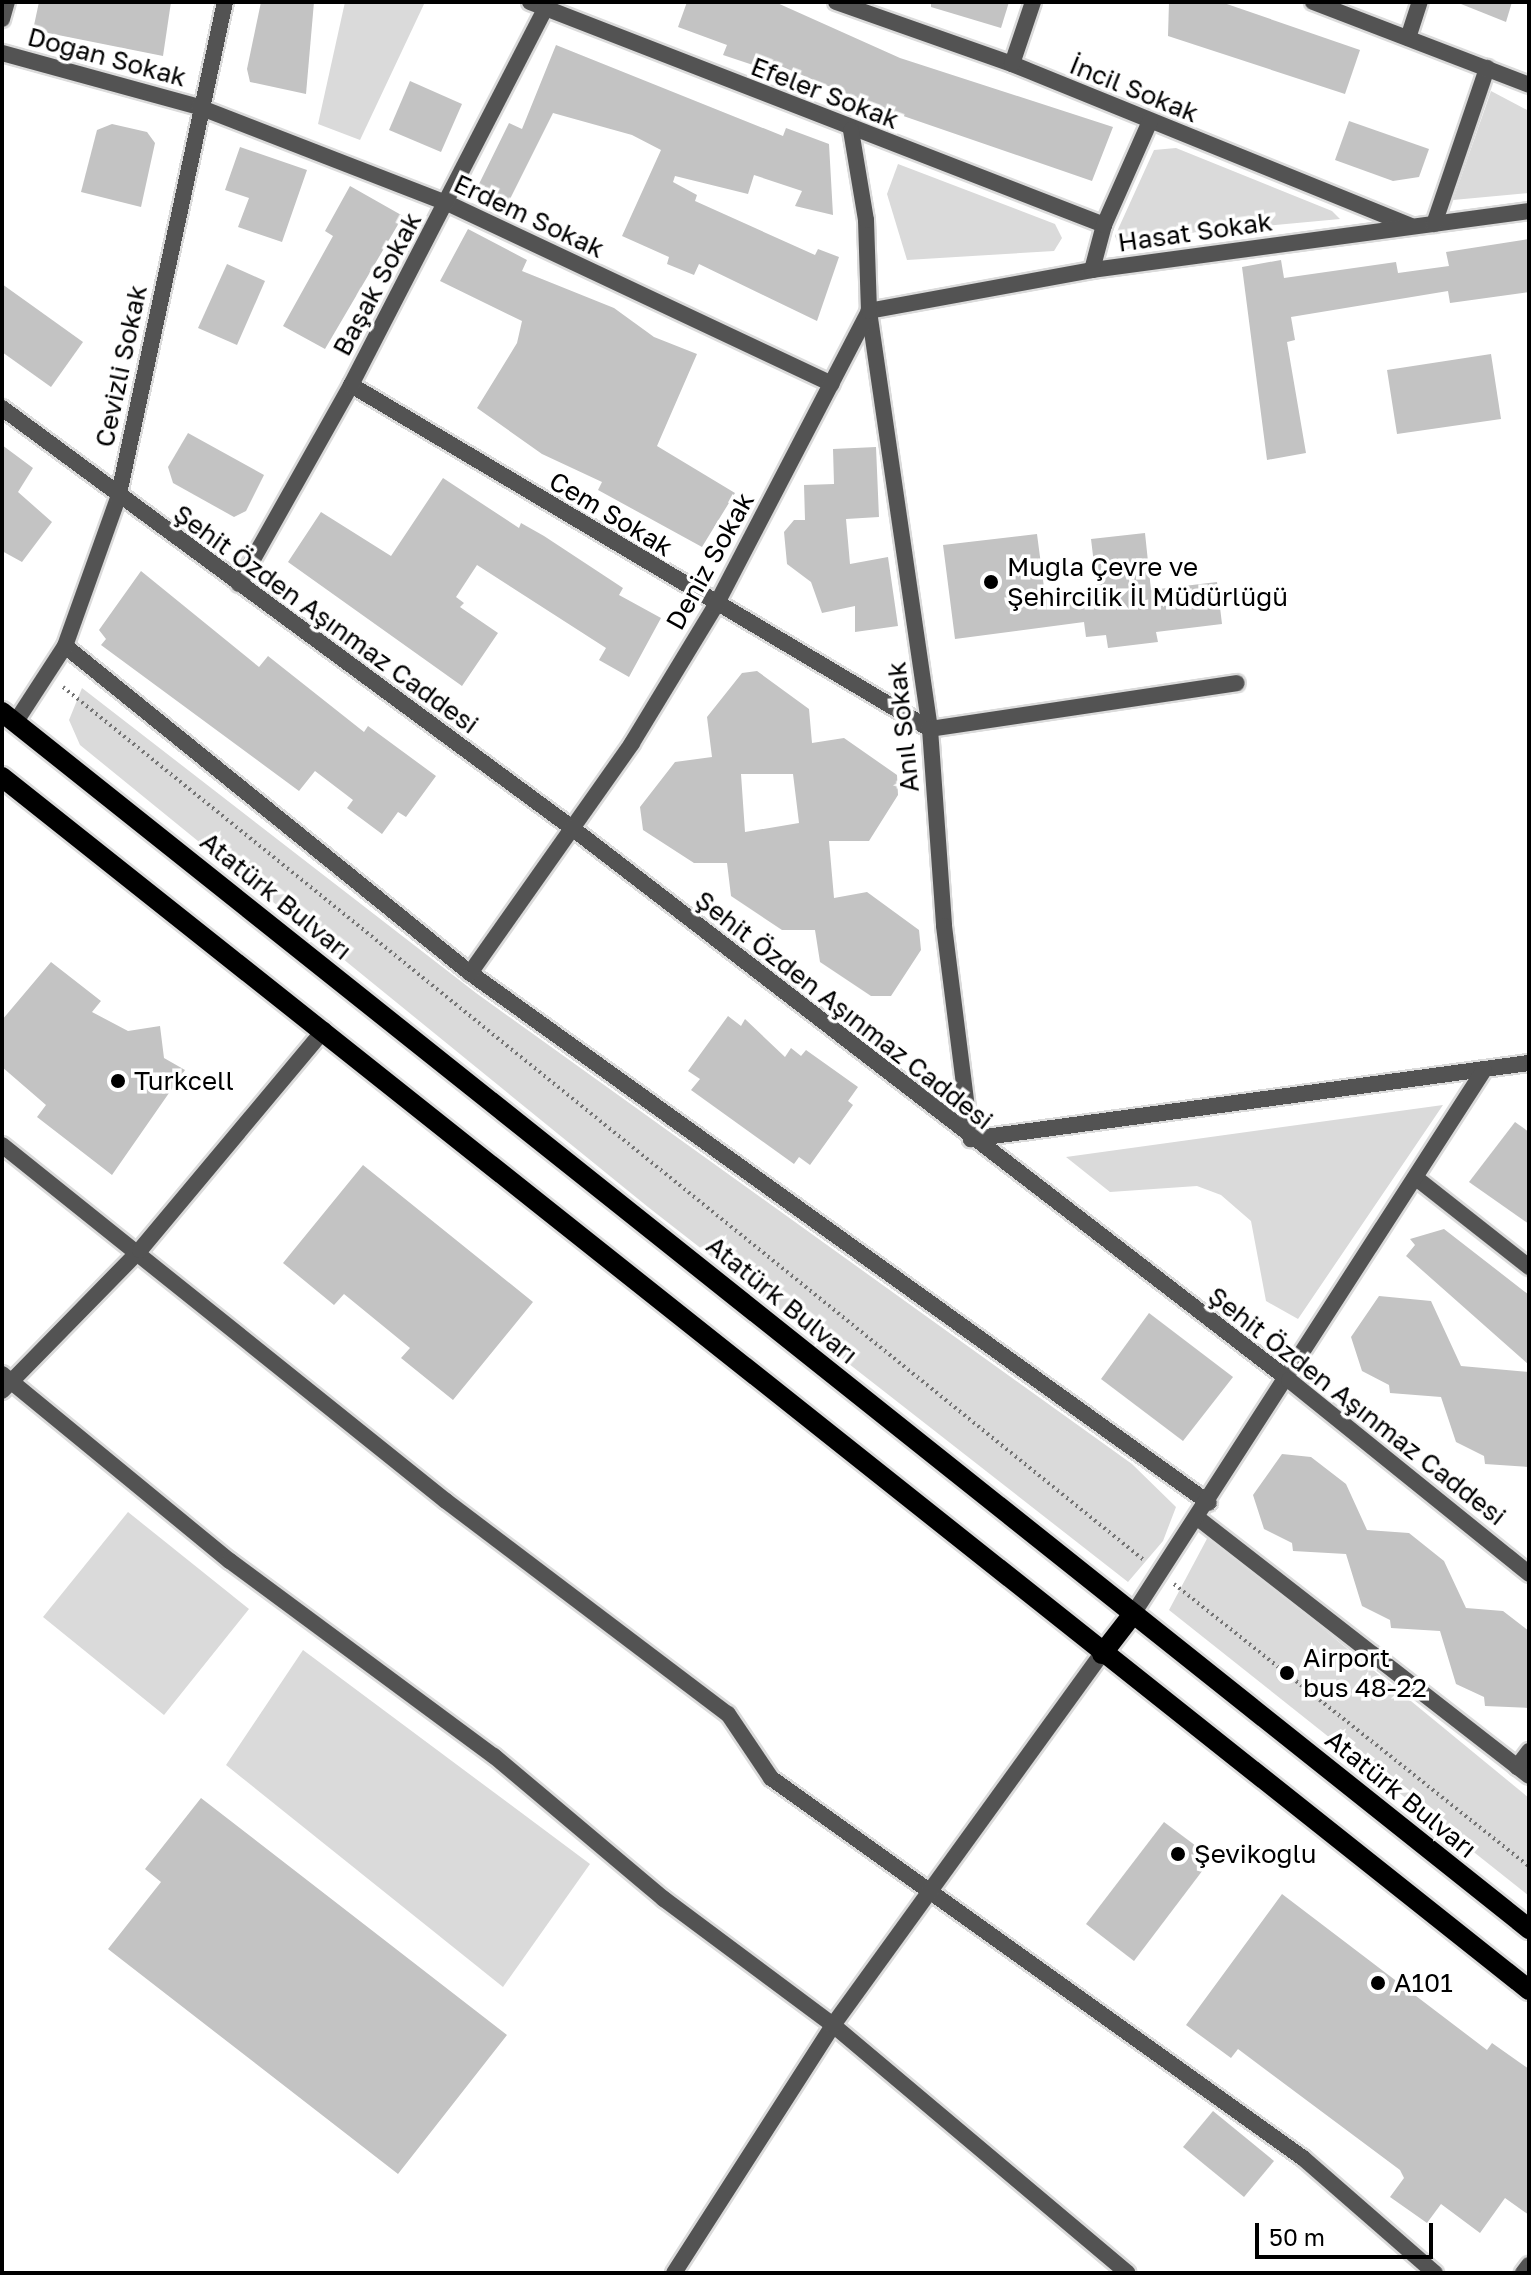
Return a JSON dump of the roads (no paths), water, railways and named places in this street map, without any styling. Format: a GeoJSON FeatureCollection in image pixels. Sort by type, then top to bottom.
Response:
{"type":"FeatureCollection","features":[{"type":"Feature","properties":{"kind":"main road","name":"Atatürk Bulvarı"},"geometry":{"type":"LineString","coordinates":[[6,724],[1529,1929]]}},
{"type":"Feature","properties":{"kind":"main road"},"geometry":{"type":"LineString","coordinates":[[2,777],[324,1030],[1102,1654],[1529,1990]]}},
{"type":"Feature","properties":{"kind":"main road"},"geometry":{"type":"LineString","coordinates":[[1102,1654],[1133,1614]]}},
{"type":"Feature","properties":{"kind":"street"},"geometry":{"type":"LineString","coordinates":[[2,19],[7,2]]}},
{"type":"Feature","properties":{"kind":"street","name":"Cevizli Sokak"},"geometry":{"type":"LineString","coordinates":[[6,724],[47,674],[65,646],[118,498],[199,107],[225,2]]}},
{"type":"Feature","properties":{"kind":"street","name":"Efeler Sokak"},"geometry":{"type":"LineString","coordinates":[[530,2],[548,5],[851,130],[1104,225]]}},
{"type":"Feature","properties":{"kind":"street","name":"İncil Sokak"},"geometry":{"type":"LineString","coordinates":[[836,2],[1012,64],[1412,227]]}},
{"type":"Feature","properties":{"kind":"street"},"geometry":{"type":"LineString","coordinates":[[1012,64],[1033,2]]}},
{"type":"Feature","properties":{"kind":"street"},"geometry":{"type":"LineString","coordinates":[[1313,2],[1529,85]]}},
{"type":"Feature","properties":{"kind":"street"},"geometry":{"type":"LineString","coordinates":[[1408,38],[1420,2]]}},
{"type":"Feature","properties":{"kind":"street","name":"Başak Sokak"},"geometry":{"type":"LineString","coordinates":[[239,584],[351,385],[548,5]]}},
{"type":"Feature","properties":{"kind":"street","name":"Doğan Sokak"},"geometry":{"type":"LineString","coordinates":[[2,53],[199,107]]}},
{"type":"Feature","properties":{"kind":"street"},"geometry":{"type":"LineString","coordinates":[[1434,224],[1487,68]]}},
{"type":"Feature","properties":{"kind":"street","name":"Erdem Sokak"},"geometry":{"type":"LineString","coordinates":[[199,107],[447,203],[831,384]]}},
{"type":"Feature","properties":{"kind":"street"},"geometry":{"type":"LineString","coordinates":[[1092,270],[1104,225],[1150,121]]}},
{"type":"Feature","properties":{"kind":"street","name":"Deniz Sokak"},"geometry":{"type":"LineString","coordinates":[[470,973],[572,828],[716,605],[869,311],[866,220],[851,130]]}},
{"type":"Feature","properties":{"kind":"street","name":"Hasat Sokak"},"geometry":{"type":"LineString","coordinates":[[869,311],[1092,270],[1529,211]]}},
{"type":"Feature","properties":{"kind":"street","name":"Anıl Sokak"},"geometry":{"type":"LineString","coordinates":[[869,311],[930,729],[944,926],[971,1139]]}},
{"type":"Feature","properties":{"kind":"street","name":"Cem Sokak"},"geometry":{"type":"LineString","coordinates":[[351,385],[716,605],[930,729]]}},
{"type":"Feature","properties":{"kind":"street","name":"Şehit Özden Aşınmaz Caddesi"},"geometry":{"type":"LineString","coordinates":[[2,408],[118,498],[572,828],[971,1139],[1289,1380],[1529,1574]]}},
{"type":"Feature","properties":{"kind":"street"},"geometry":{"type":"LineString","coordinates":[[65,646],[470,973],[1209,1503]]}},
{"type":"Feature","properties":{"kind":"street"},"geometry":{"type":"LineString","coordinates":[[930,729],[1237,683]]}},
{"type":"Feature","properties":{"kind":"street"},"geometry":{"type":"LineString","coordinates":[[324,1030],[140,1250],[5,1382],[230,1561],[494,1756],[664,1899],[833,2025],[1127,2273]]}},
{"type":"Feature","properties":{"kind":"street"},"geometry":{"type":"LineString","coordinates":[[971,1139],[1529,1063]]}},
{"type":"Feature","properties":{"kind":"street"},"geometry":{"type":"LineString","coordinates":[[1133,1614],[1289,1380],[1484,1070]]}},
{"type":"Feature","properties":{"kind":"street"},"geometry":{"type":"LineString","coordinates":[[2,1145],[140,1250],[446,1501],[728,1714],[771,1778],[931,1888],[1303,2158],[1435,2273]]}},
{"type":"Feature","properties":{"kind":"street"},"geometry":{"type":"LineString","coordinates":[[1416,1178],[1529,1267]]}},
{"type":"Feature","properties":{"kind":"street"},"geometry":{"type":"LineString","coordinates":[[1199,1519],[1523,1772],[1529,1751]]}},
{"type":"Feature","properties":{"kind":"street"},"geometry":{"type":"LineString","coordinates":[[674,2273],[833,2025],[1102,1654]]}},
{"type":"Feature","properties":{"kind":"street"},"geometry":{"type":"LineString","coordinates":[[1523,2273],[1529,2265]]}},
{"type":"Feature","properties":{"kind":"place","name":"Muğla Çevre ve Şehircilik İl Müdürlüğü"},"geometry":{"type":"Point","coordinates":[991,582]}},
{"type":"Feature","properties":{"kind":"place","name":"Turkcell"},"geometry":{"type":"Point","coordinates":[118,1081]}},
{"type":"Feature","properties":{"kind":"place","name":"Airport bus 48-22"},"geometry":{"type":"Point","coordinates":[1287,1673]}},
{"type":"Feature","properties":{"kind":"place","name":"Şevikoğlu"},"geometry":{"type":"Point","coordinates":[1178,1854]}},
{"type":"Feature","properties":{"kind":"place","name":"A101"},"geometry":{"type":"Point","coordinates":[1378,1983]}}]}
